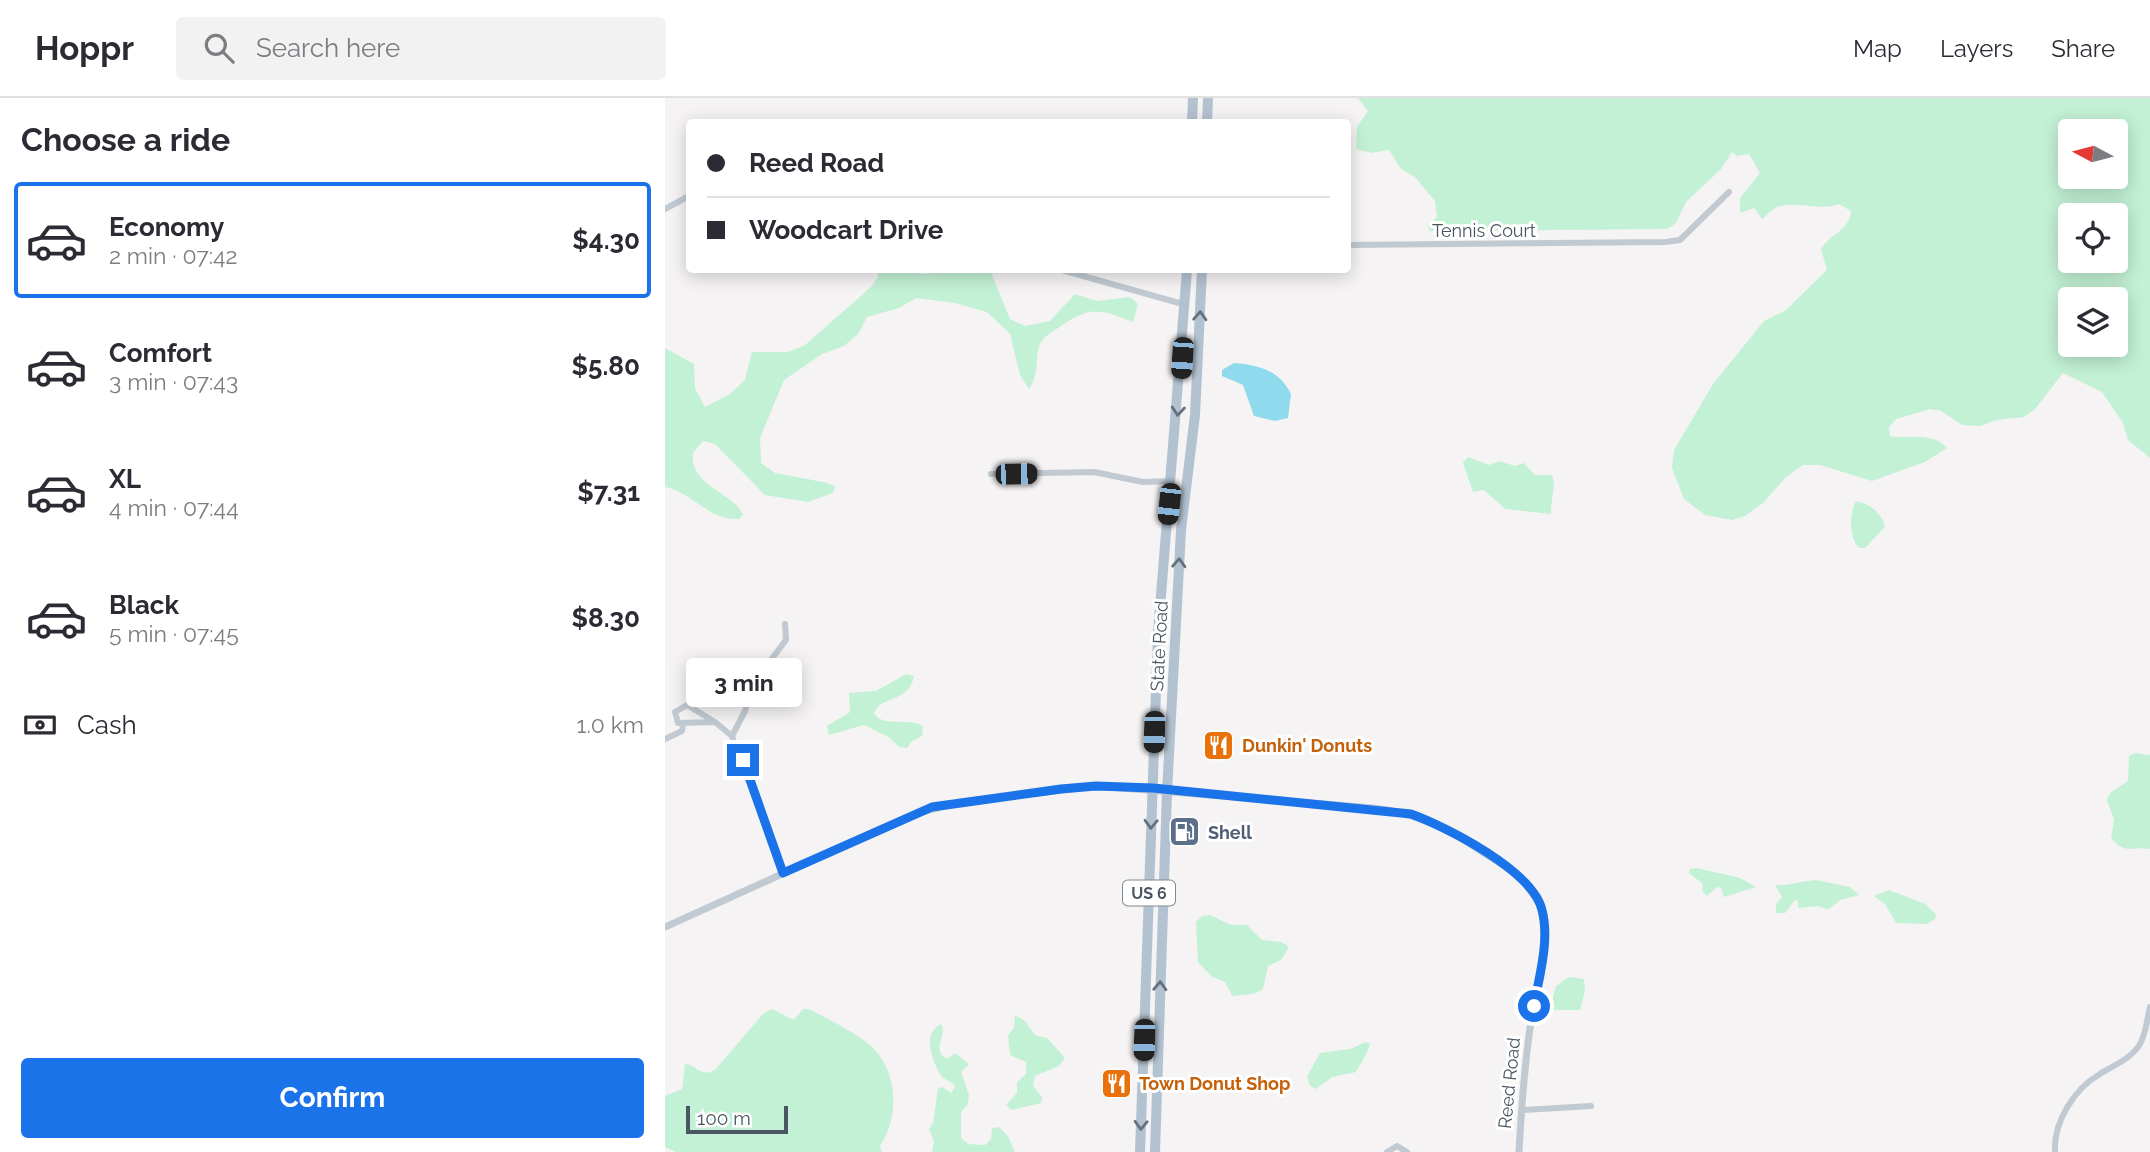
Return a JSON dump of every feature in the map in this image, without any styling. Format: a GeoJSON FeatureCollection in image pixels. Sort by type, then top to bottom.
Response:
{"type":"FeatureCollection","features":[{"type":"Feature","properties":{"kind":"main road"},"geometry":{"type":"LineString","coordinates":[[1192,119],[1193,98]]}},
{"type":"Feature","properties":{"kind":"main road"},"geometry":{"type":"LineString","coordinates":[[1207,119],[1208,98]]}},
{"type":"Feature","properties":{"kind":"main road","name":"State Road"},"geometry":{"type":"LineString","coordinates":[[1140,1152],[1158,634],[1187,273]]}},
{"type":"Feature","properties":{"kind":"main road","name":"State Road"},"geometry":{"type":"LineString","coordinates":[[1155,1152],[1167,792],[1181,530],[1195,415],[1202,273]]}},
{"type":"Feature","properties":{"kind":"street","name":"Tennis Court"},"geometry":{"type":"LineString","coordinates":[[1351,245],[1621,244],[1679,240],[1728,192]]}},
{"type":"Feature","properties":{"kind":"street"},"geometry":{"type":"LineString","coordinates":[[665,209],[686,198]]}},
{"type":"Feature","properties":{"kind":"street"},"geometry":{"type":"LineString","coordinates":[[1073,273],[1186,305]]}},
{"type":"Feature","properties":{"kind":"street"},"geometry":{"type":"LineString","coordinates":[[991,474],[1094,472],[1143,482],[1171,481]]}},
{"type":"Feature","properties":{"kind":"street"},"geometry":{"type":"LineString","coordinates":[[1167,528],[1181,530]]}},
{"type":"Feature","properties":{"kind":"street"},"geometry":{"type":"LineString","coordinates":[[732,736],[745,711],[751,685],[786,640],[785,624]]}},
{"type":"Feature","properties":{"kind":"street"},"geometry":{"type":"LineString","coordinates":[[715,722],[683,725],[675,718],[675,712],[687,705],[715,722],[732,736],[783,873]]}},
{"type":"Feature","properties":{"kind":"street"},"geometry":{"type":"LineString","coordinates":[[665,739],[682,731],[683,725]]}},
{"type":"Feature","properties":{"kind":"street","name":"Reed Road"},"geometry":{"type":"LineString","coordinates":[[665,926],[934,807],[1082,787],[1153,788],[1167,792],[1373,808],[1411,814],[1434,823],[1476,847],[1526,884],[1542,907],[1544,934],[1519,1152]]}},
{"type":"Feature","properties":{"kind":"street"},"geometry":{"type":"LineString","coordinates":[[2055,1152],[2056,1135],[2069,1105],[2089,1082],[2121,1062],[2140,1044],[2150,1007]]}},
{"type":"Feature","properties":{"kind":"street"},"geometry":{"type":"LineString","coordinates":[[1522,1110],[1591,1106]]}},
{"type":"Feature","properties":{"kind":"street"},"geometry":{"type":"LineString","coordinates":[[1387,1152],[1397,1146],[1406,1152]]}},
{"type":"Feature","properties":{"kind":"green space"},"geometry":{"type":"Polygon","coordinates":[[[1358,98],[2150,98],[2150,458],[2128,440],[2123,423],[2102,392],[2063,373],[2035,409],[2024,417],[1996,420],[1980,426],[1962,425],[1941,411],[1930,409],[1896,419],[1889,427],[1890,436],[1927,438],[1947,448],[1925,462],[1872,481],[1820,465],[1803,465],[1786,477],[1763,503],[1745,516],[1732,520],[1705,515],[1684,499],[1672,468],[1674,450],[1713,384],[1764,321],[1786,310],[1827,270],[1821,249],[1847,223],[1851,211],[1839,204],[1823,207],[1783,206],[1775,208],[1762,219],[1754,208],[1740,213],[1740,198],[1760,173],[1749,154],[1737,156],[1732,152],[1721,169],[1686,202],[1676,223],[1667,229],[1430,231],[1428,226],[1437,217],[1435,201],[1415,177],[1401,169],[1389,150],[1372,153],[1356,149],[1357,127],[1368,111],[1358,98]]]}},
{"type":"Feature","properties":{"kind":"green space"},"geometry":{"type":"Polygon","coordinates":[[[878,273],[991,273],[1010,319],[1025,326],[1050,321],[1075,294],[1097,301],[1130,297],[1138,304],[1133,322],[1102,312],[1086,313],[1047,336],[1039,347],[1036,374],[1029,389],[1020,375],[1010,334],[987,312],[955,303],[916,298],[899,308],[867,317],[859,333],[844,346],[822,354],[784,380],[760,438],[761,463],[775,473],[828,483],[835,487],[833,493],[808,502],[765,495],[715,444],[703,441],[693,453],[698,474],[738,507],[743,515],[739,519],[718,516],[684,494],[665,487],[665,348],[694,364],[695,388],[705,407],[730,394],[745,380],[752,352],[787,352],[804,346],[871,287],[878,273]]]}},
{"type":"Feature","properties":{"kind":"green space"},"geometry":{"type":"Polygon","coordinates":[[[1468,457],[1489,465],[1499,461],[1515,466],[1524,463],[1535,475],[1552,475],[1554,484],[1551,514],[1505,509],[1484,490],[1473,492],[1463,463],[1468,457]]]}},
{"type":"Feature","properties":{"kind":"green space"},"geometry":{"type":"Polygon","coordinates":[[[1856,501],[1875,510],[1885,527],[1865,548],[1859,548],[1853,538],[1852,512],[1856,501]]]}},
{"type":"Feature","properties":{"kind":"green space"},"geometry":{"type":"Polygon","coordinates":[[[906,674],[914,676],[907,691],[883,703],[874,713],[883,720],[923,726],[922,736],[911,742],[907,748],[899,747],[890,738],[864,725],[829,735],[827,726],[850,712],[849,693],[876,691],[906,674]]]}},
{"type":"Feature","properties":{"kind":"green space"},"geometry":{"type":"Polygon","coordinates":[[[2135,753],[2150,755],[2150,849],[2125,848],[2111,838],[2114,819],[2107,800],[2110,793],[2128,781],[2129,756],[2135,753]]]}},
{"type":"Feature","properties":{"kind":"green space"},"geometry":{"type":"Polygon","coordinates":[[[1697,868],[1740,878],[1756,887],[1724,897],[1721,888],[1717,887],[1707,896],[1702,891],[1703,884],[1689,873],[1690,869],[1697,868]]]}},
{"type":"Feature","properties":{"kind":"green space"},"geometry":{"type":"Polygon","coordinates":[[[1816,880],[1850,887],[1859,895],[1840,900],[1828,910],[1818,906],[1798,908],[1798,901],[1795,900],[1785,913],[1776,913],[1776,904],[1782,897],[1775,885],[1816,880]]]}},
{"type":"Feature","properties":{"kind":"green space"},"geometry":{"type":"Polygon","coordinates":[[[1889,890],[1925,904],[1936,914],[1935,919],[1927,924],[1896,923],[1885,904],[1874,896],[1889,890]]]}},
{"type":"Feature","properties":{"kind":"green space"},"geometry":{"type":"Polygon","coordinates":[[[1210,915],[1231,925],[1247,925],[1262,940],[1281,942],[1289,947],[1281,960],[1268,966],[1263,989],[1253,994],[1232,996],[1225,982],[1211,976],[1198,962],[1196,922],[1202,916],[1210,915]]]}},
{"type":"Feature","properties":{"kind":"green space"},"geometry":{"type":"Polygon","coordinates":[[[1569,977],[1584,979],[1585,991],[1580,1010],[1550,1010],[1556,986],[1569,977]]]}},
{"type":"Feature","properties":{"kind":"green space"},"geometry":{"type":"Polygon","coordinates":[[[772,1009],[794,1020],[803,1009],[809,1009],[853,1033],[877,1052],[885,1064],[893,1091],[891,1120],[880,1146],[882,1152],[676,1152],[665,1147],[665,1096],[682,1089],[685,1064],[705,1073],[715,1070],[764,1013],[772,1009]]]}},
{"type":"Feature","properties":{"kind":"green space"},"geometry":{"type":"Polygon","coordinates":[[[1015,1015],[1024,1020],[1035,1035],[1047,1038],[1065,1058],[1059,1066],[1035,1076],[1033,1086],[1042,1097],[1041,1103],[1012,1110],[1006,1105],[1017,1093],[1017,1082],[1026,1074],[1026,1062],[1010,1055],[1008,1035],[1014,1028],[1015,1015]]]}},
{"type":"Feature","properties":{"kind":"green space"},"geometry":{"type":"Polygon","coordinates":[[[941,1024],[943,1033],[939,1047],[942,1055],[947,1059],[955,1053],[969,1064],[961,1072],[969,1095],[968,1104],[961,1112],[961,1138],[968,1144],[985,1145],[991,1139],[992,1128],[999,1127],[1008,1136],[1015,1152],[932,1152],[934,1141],[929,1129],[933,1123],[938,1088],[942,1087],[951,1093],[955,1087],[941,1076],[930,1047],[931,1034],[941,1024]]]}},
{"type":"Feature","properties":{"kind":"green space"},"geometry":{"type":"Polygon","coordinates":[[[1366,1042],[1370,1044],[1369,1047],[1356,1072],[1332,1077],[1316,1089],[1310,1086],[1307,1077],[1320,1053],[1350,1049],[1366,1042]]]}},
{"type":"Feature","properties":{"kind":"water"},"geometry":{"type":"Polygon","coordinates":[[[1234,363],[1260,367],[1281,379],[1291,394],[1288,418],[1275,421],[1254,416],[1243,385],[1222,376],[1222,370],[1234,363]]]}},
{"type":"Feature","properties":{"kind":"place","name":"Dunkin' Donuts"},"geometry":{"type":"Point","coordinates":[1219,745]}},
{"type":"Feature","properties":{"kind":"place","name":"Shell"},"geometry":{"type":"Point","coordinates":[1185,832]}},
{"type":"Feature","properties":{"kind":"place","name":"Town Donut Shop"},"geometry":{"type":"Point","coordinates":[1116,1083]}},
{"type":"Feature","properties":{"kind":"route"},"geometry":{"type":"LineString","coordinates":[[743,760],[783,873],[932,807],[1061,789],[1096,786],[1153,788],[1167,792],[1386,809],[1411,814],[1434,823],[1509,869],[1538,899],[1542,907],[1544,934],[1534,1006]]}}]}
